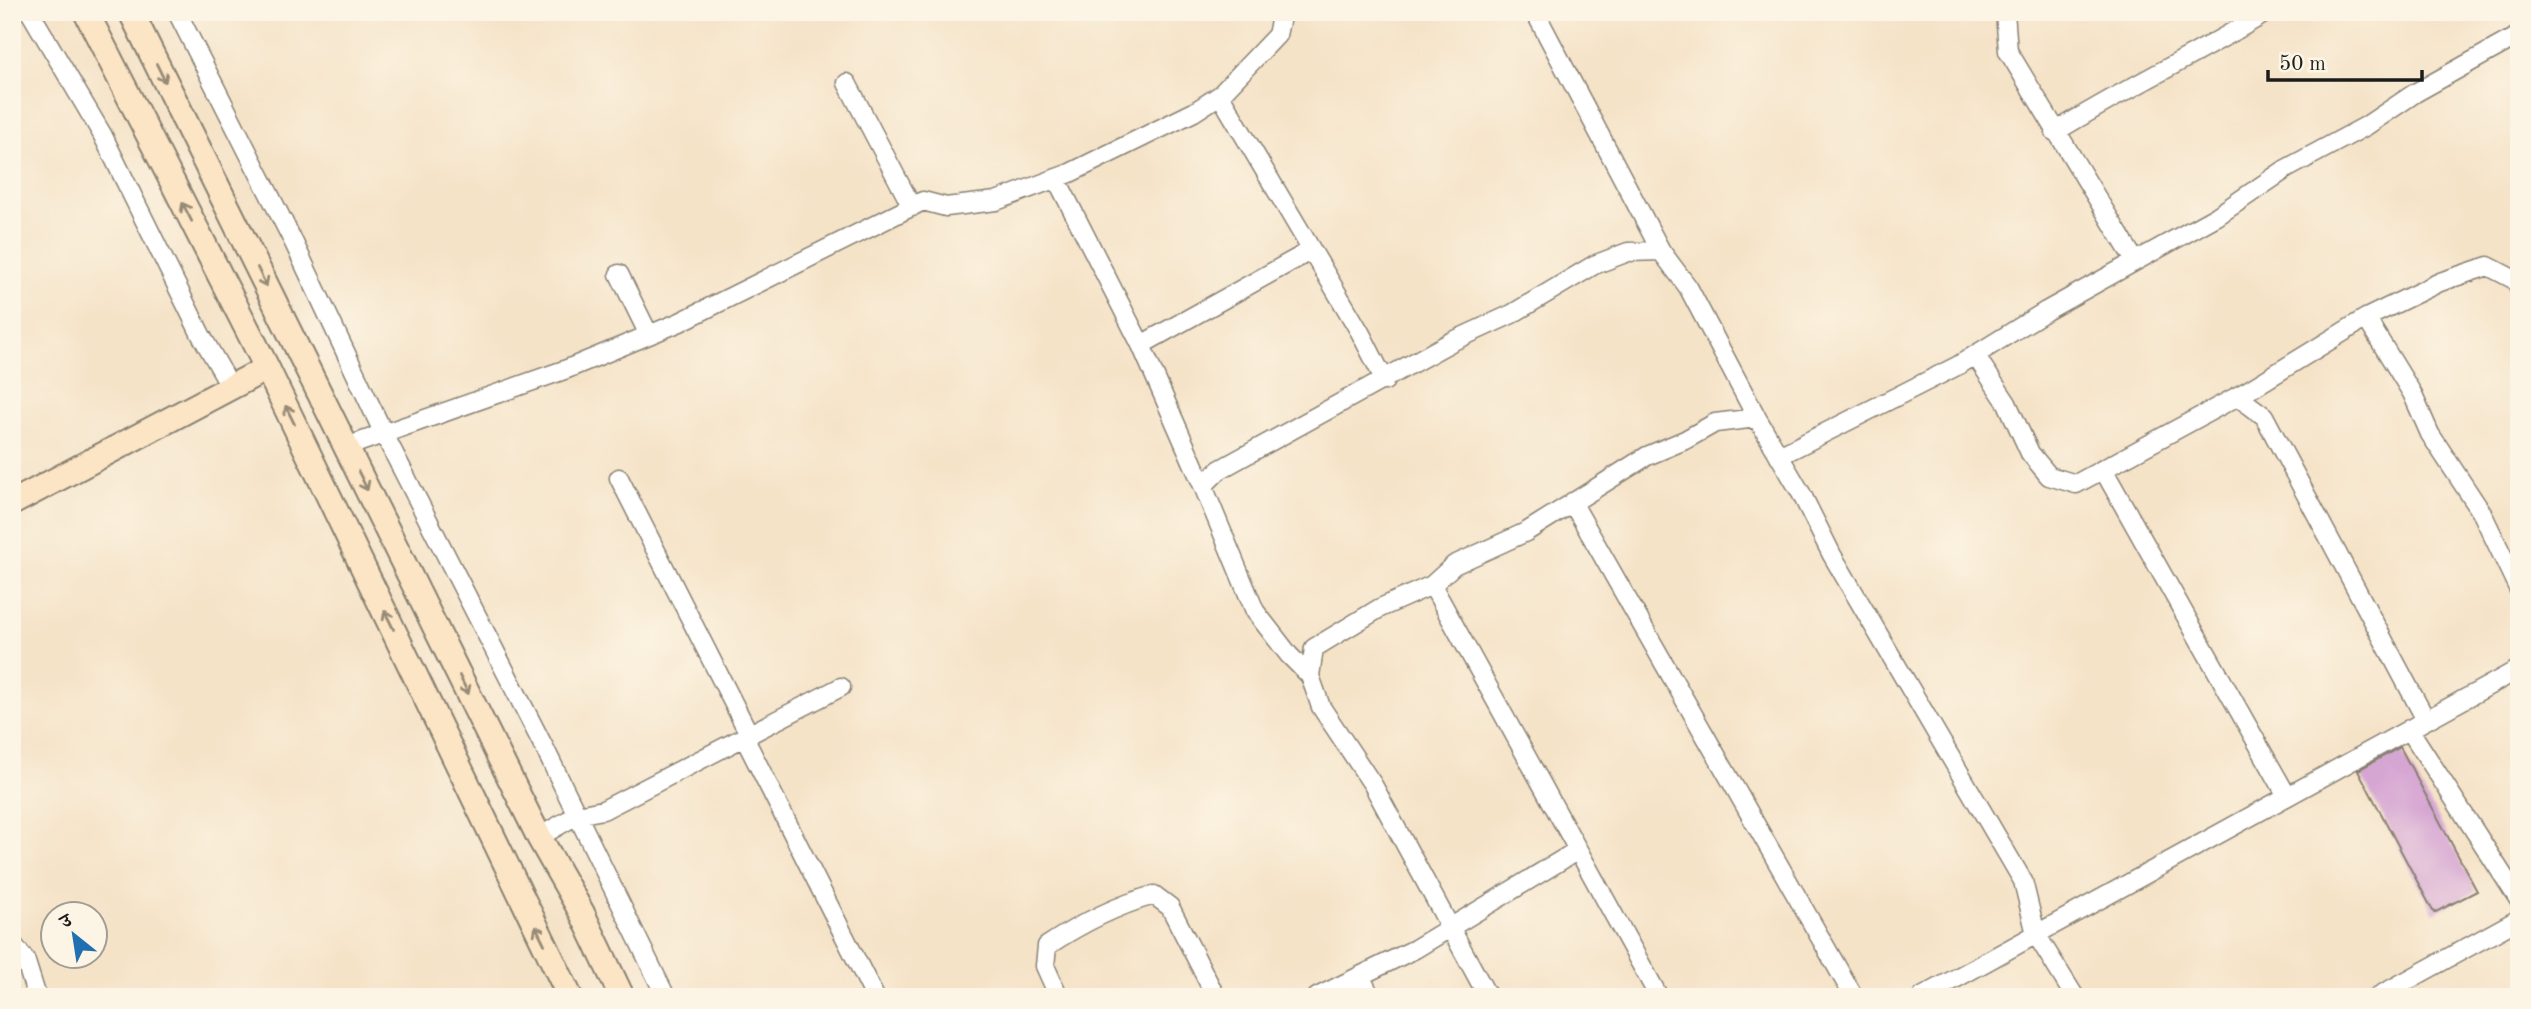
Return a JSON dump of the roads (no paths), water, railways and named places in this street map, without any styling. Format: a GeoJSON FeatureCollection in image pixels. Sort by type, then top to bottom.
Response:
{"type":"FeatureCollection","features":[{"type":"Feature","properties":{"kind":"street"},"geometry":{"type":"LineString","coordinates":[[30,12],[103,134],[201,335],[231,387]]}},
{"type":"Feature","properties":{"kind":"street"},"geometry":{"type":"LineString","coordinates":[[86,12],[267,368],[570,997]]}},
{"type":"Feature","properties":{"kind":"street"},"geometry":{"type":"LineString","coordinates":[[131,12],[539,837],[582,913],[622,997]]}},
{"type":"Feature","properties":{"kind":"street"},"geometry":{"type":"LineString","coordinates":[[177,12],[294,243],[383,432],[666,997]]}},
{"type":"Feature","properties":{"kind":"street"},"geometry":{"type":"LineString","coordinates":[[313,463],[383,432],[465,407],[649,335],[741,294],[923,201],[946,207],[996,201],[1056,178],[1154,132],[1220,95],[1277,34],[1282,12]]}},
{"type":"Feature","properties":{"kind":"street"},"geometry":{"type":"LineString","coordinates":[[1535,12],[1661,251],[1688,287],[1832,555],[2023,881],[2036,934],[2075,997]]}},
{"type":"Feature","properties":{"kind":"street"},"geometry":{"type":"LineString","coordinates":[[2005,12],[2008,51],[2136,261]]}},
{"type":"Feature","properties":{"kind":"street"},"geometry":{"type":"LineString","coordinates":[[2055,132],[2149,76],[2223,39],[2267,12]]}},
{"type":"Feature","properties":{"kind":"street"},"geometry":{"type":"LineString","coordinates":[[1779,456],[1975,355],[2046,310],[2217,216],[2286,169],[2366,126],[2415,93],[2519,35]]}},
{"type":"Feature","properties":{"kind":"street"},"geometry":{"type":"LineString","coordinates":[[847,83],[912,207]]}},
{"type":"Feature","properties":{"kind":"street"},"geometry":{"type":"LineString","coordinates":[[1220,95],[1360,332],[1385,381]]}},
{"type":"Feature","properties":{"kind":"street"},"geometry":{"type":"LineString","coordinates":[[1056,178],[1142,345],[1255,611],[1289,655],[1310,676],[1321,708],[1373,785],[1488,997]]}},
{"type":"Feature","properties":{"kind":"street"},"geometry":{"type":"LineString","coordinates":[[1142,345],[1310,251]]}},
{"type":"Feature","properties":{"kind":"street"},"geometry":{"type":"LineString","coordinates":[[1203,486],[1219,470],[1241,457],[1385,381],[1451,342],[1512,314],[1594,265],[1629,252],[1661,251]]}},
{"type":"Feature","properties":{"kind":"street"},"geometry":{"type":"LineString","coordinates":[[1975,355],[2007,402],[2030,453],[2049,476],[2076,484],[2237,396],[2366,318],[2440,282],[2488,266],[2515,280],[2519,288]]}},
{"type":"Feature","properties":{"kind":"street"},"geometry":{"type":"LineString","coordinates":[[619,274],[649,335]]}},
{"type":"Feature","properties":{"kind":"street"},"geometry":{"type":"LineString","coordinates":[[2366,318],[2412,393],[2430,433],[2482,513],[2519,590]]}},
{"type":"Feature","properties":{"kind":"street"},"geometry":{"type":"LineString","coordinates":[[12,503],[267,368]]}},
{"type":"Feature","properties":{"kind":"street"},"geometry":{"type":"LineString","coordinates":[[2237,396],[2264,416],[2426,720]]}},
{"type":"Feature","properties":{"kind":"street"},"geometry":{"type":"LineString","coordinates":[[1310,676],[1314,648],[1380,608],[1432,585],[1454,565],[1526,532],[1647,456],[1685,440],[1715,423],[1757,418]]}},
{"type":"Feature","properties":{"kind":"street"},"geometry":{"type":"LineString","coordinates":[[2103,469],[2287,796]]}},
{"type":"Feature","properties":{"kind":"street"},"geometry":{"type":"LineString","coordinates":[[619,478],[875,997]]}},
{"type":"Feature","properties":{"kind":"street"},"geometry":{"type":"LineString","coordinates":[[1572,502],[1854,997]]}},
{"type":"Feature","properties":{"kind":"street"},"geometry":{"type":"LineString","coordinates":[[1432,585],[1659,997]]}},
{"type":"Feature","properties":{"kind":"street"},"geometry":{"type":"LineString","coordinates":[[1922,997],[2519,669]]}},
{"type":"Feature","properties":{"kind":"street"},"geometry":{"type":"LineString","coordinates":[[539,837],[577,815],[603,810],[841,687]]}},
{"type":"Feature","properties":{"kind":"street"},"geometry":{"type":"LineString","coordinates":[[2409,729],[2519,900]]}},
{"type":"Feature","properties":{"kind":"street"},"geometry":{"type":"LineString","coordinates":[[1317,997],[1415,949],[1577,850]]}},
{"type":"Feature","properties":{"kind":"street"},"geometry":{"type":"LineString","coordinates":[[1059,997],[1045,966],[1047,946],[1077,926],[1132,901],[1154,895],[1170,907],[1216,997]]}},
{"type":"Feature","properties":{"kind":"street"},"geometry":{"type":"LineString","coordinates":[[2377,997],[2519,919]]}},
{"type":"Feature","properties":{"kind":"street"},"geometry":{"type":"LineString","coordinates":[[12,943],[25,959],[37,997]]}},
{"type":"Feature","properties":{"kind":"street"},"geometry":{"type":"LineString","coordinates":[[1360,976],[1371,997]]}},
{"type":"Feature","properties":{"kind":"street"},"geometry":{"type":"LineString","coordinates":[[2404,982],[2416,997]]}}]}
